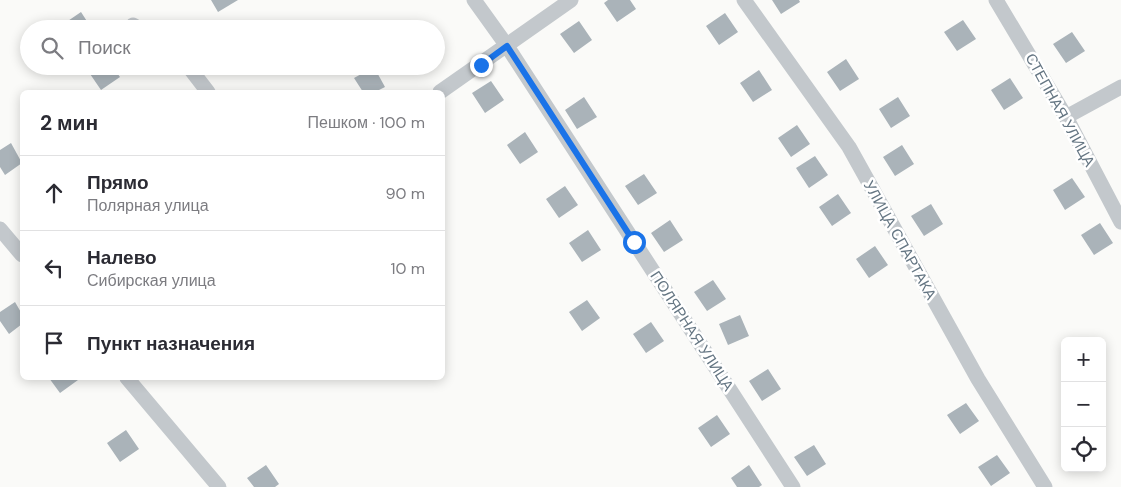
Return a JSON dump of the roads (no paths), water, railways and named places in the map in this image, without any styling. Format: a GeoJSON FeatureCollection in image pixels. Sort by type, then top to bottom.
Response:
{"type":"FeatureCollection","features":[{"type":"Feature","properties":{"kind":"street","name":"ПОЛЯРНАЯ УЛИЦА"},"geometry":{"type":"LineString","coordinates":[[474,0],[507,46],[794,487]]}},
{"type":"Feature","properties":{"kind":"street"},"geometry":{"type":"LineString","coordinates":[[443,90],[571,0]]}},
{"type":"Feature","properties":{"kind":"street","name":"УЛИЦА СПАРТАКА"},"geometry":{"type":"LineString","coordinates":[[744,0],[849,147],[978,379],[1045,487]]}},
{"type":"Feature","properties":{"kind":"street","name":"СТЕПНАЯ УЛИЦА"},"geometry":{"type":"LineString","coordinates":[[996,0],[1066,116],[1121,222]]}},
{"type":"Feature","properties":{"kind":"street"},"geometry":{"type":"LineString","coordinates":[[195,75],[206,90]]}},
{"type":"Feature","properties":{"kind":"street"},"geometry":{"type":"LineString","coordinates":[[1066,116],[1121,87]]}},
{"type":"Feature","properties":{"kind":"street"},"geometry":{"type":"LineString","coordinates":[[0,229],[20,253]]}},
{"type":"Feature","properties":{"kind":"street"},"geometry":{"type":"LineString","coordinates":[[129,380],[219,487]]}}]}
